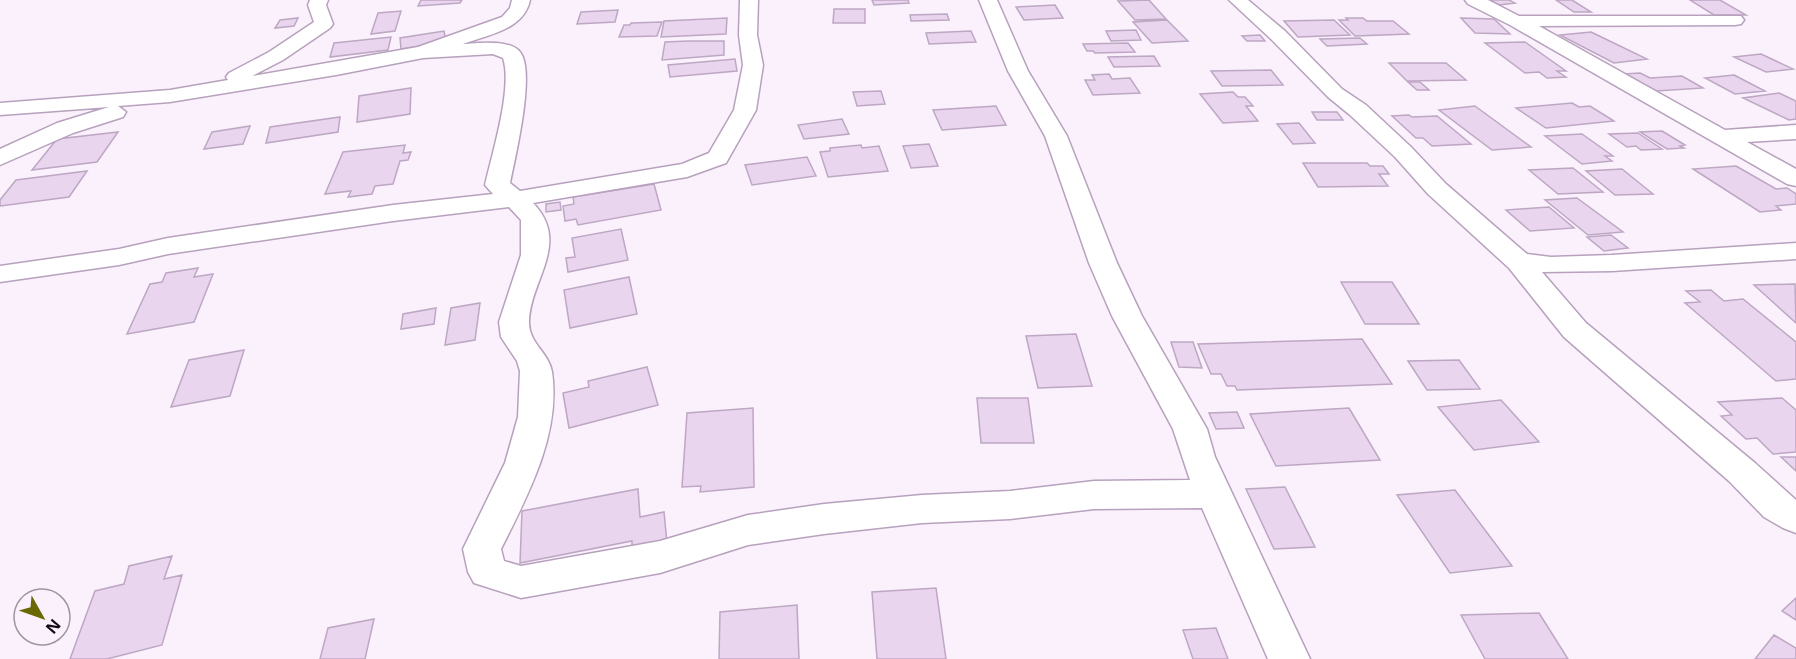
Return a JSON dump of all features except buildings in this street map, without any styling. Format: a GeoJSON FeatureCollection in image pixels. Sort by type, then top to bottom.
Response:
{"type":"FeatureCollection","features":[{"type":"Feature","properties":{"kind":"street"},"geometry":{"type":"LineString","coordinates":[[228,86],[236,76],[276,56],[324,24],[317,4],[319,0]]}},
{"type":"Feature","properties":{"kind":"street"},"geometry":{"type":"LineString","coordinates":[[423,52],[508,21],[519,9],[521,0]]}},
{"type":"Feature","properties":{"kind":"street"},"geometry":{"type":"LineString","coordinates":[[0,274],[393,213],[515,199],[687,170],[718,158],[745,110],[753,65],[748,35],[749,0]]}},
{"type":"Feature","properties":{"kind":"street"},"geometry":{"type":"LineString","coordinates":[[988,0],[1018,71],[1056,136],[1103,263],[1127,316],[1190,429],[1198,457],[1289,659]]}},
{"type":"Feature","properties":{"kind":"street"},"geometry":{"type":"LineString","coordinates":[[1238,0],[1278,34],[1335,93],[1358,110],[1437,189],[1519,262],[1575,330],[1742,472],[1777,507],[1796,518]]}},
{"type":"Feature","properties":{"kind":"street"},"geometry":{"type":"LineString","coordinates":[[1474,0],[1516,21],[1796,179]]}},
{"type":"Feature","properties":{"kind":"street"},"geometry":{"type":"LineString","coordinates":[[1516,21],[1735,20]]}},
{"type":"Feature","properties":{"kind":"street"},"geometry":{"type":"LineString","coordinates":[[0,109],[170,96],[336,69],[423,52],[495,48],[512,54],[518,69],[509,130],[497,185],[515,199],[534,219],[534,258],[514,322],[516,340],[536,368],[535,411],[516,483],[482,549],[488,572],[521,582],[660,558],[748,530],[835,518],[922,509],[1010,505],[1094,495],[1214,494]]}},
{"type":"Feature","properties":{"kind":"street"},"geometry":{"type":"LineString","coordinates":[[0,157],[65,129],[170,96]]}},
{"type":"Feature","properties":{"kind":"street"},"geometry":{"type":"LineString","coordinates":[[0,115],[10,120],[16,136],[0,157]]}},
{"type":"Feature","properties":{"kind":"street"},"geometry":{"type":"LineString","coordinates":[[1721,137],[1796,132]]}},
{"type":"Feature","properties":{"kind":"street"},"geometry":{"type":"LineString","coordinates":[[1519,262],[1551,265],[1612,263],[1796,251]]}}]}
